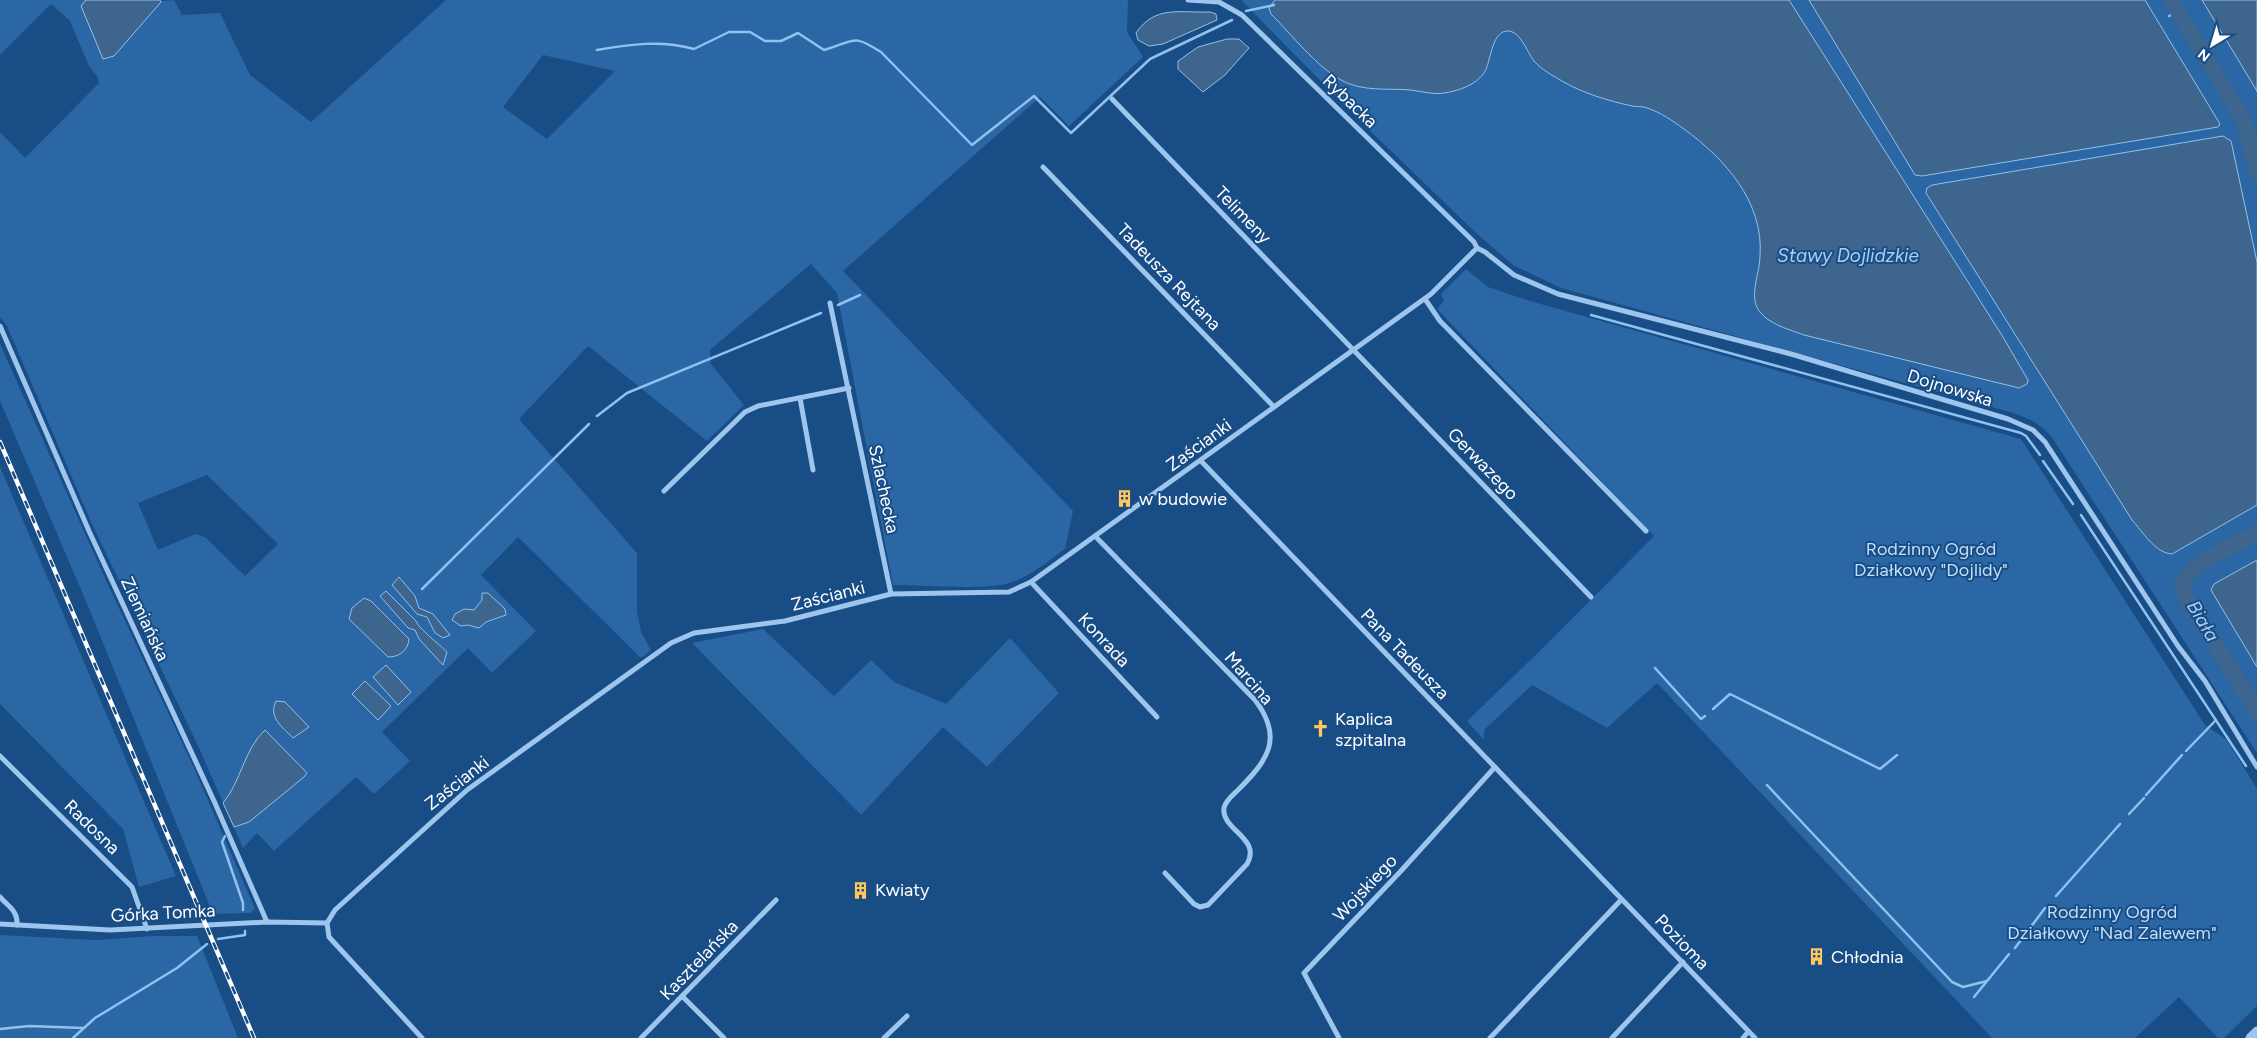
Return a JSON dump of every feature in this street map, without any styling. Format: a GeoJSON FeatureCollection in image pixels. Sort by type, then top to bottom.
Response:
{"type":"FeatureCollection","features":[{"type":"Feature","properties":{"kind":"street","name":"Rybacka"},"geometry":{"type":"LineString","coordinates":[[1188,0],[1219,2],[1242,15],[1474,242],[1477,248]]}},
{"type":"Feature","properties":{"kind":"street","name":"Telimeny"},"geometry":{"type":"LineString","coordinates":[[1112,99],[1355,350]]}},
{"type":"Feature","properties":{"kind":"street","name":"Tadeusza Rejtana"},"geometry":{"type":"LineString","coordinates":[[1043,167],[1274,407]]}},
{"type":"Feature","properties":{"kind":"street","name":"Zaścianki"},"geometry":{"type":"LineString","coordinates":[[327,923],[335,910],[467,790],[671,643],[694,633],[784,621],[891,594],[1009,592],[1031,582],[1425,298],[1477,248]]}},
{"type":"Feature","properties":{"kind":"street","name":"Dojnowska"},"geometry":{"type":"LineString","coordinates":[[1477,248],[1514,275],[1558,294],[1791,354],[2008,420],[2033,430],[2045,442],[2163,624],[2205,681],[2257,767]]}},
{"type":"Feature","properties":{"kind":"street"},"geometry":{"type":"LineString","coordinates":[[1425,298],[1440,321],[1646,531]]}},
{"type":"Feature","properties":{"kind":"street","name":"Szlachecka"},"geometry":{"type":"LineString","coordinates":[[830,303],[891,594]]}},
{"type":"Feature","properties":{"kind":"street","name":"Ziemiańska"},"geometry":{"type":"LineString","coordinates":[[0,326],[89,531],[214,801],[267,922]]}},
{"type":"Feature","properties":{"kind":"street","name":"Gerwazego"},"geometry":{"type":"LineString","coordinates":[[1355,350],[1591,597]]}},
{"type":"Feature","properties":{"kind":"street"},"geometry":{"type":"LineString","coordinates":[[664,492],[745,412],[758,406],[849,388]]}},
{"type":"Feature","properties":{"kind":"street"},"geometry":{"type":"LineString","coordinates":[[800,398],[812,470]]}},
{"type":"Feature","properties":{"kind":"street","name":"Pana Tadeusza"},"geometry":{"type":"LineString","coordinates":[[1201,461],[1588,866]]}},
{"type":"Feature","properties":{"kind":"street","name":"Marcina"},"geometry":{"type":"LineString","coordinates":[[1095,536],[1255,700],[1263,710],[1272,741],[1267,755],[1255,773],[1227,801],[1224,807],[1224,814],[1248,844],[1251,851],[1251,858],[1247,864],[1208,904],[1200,908],[1165,873]]}},
{"type":"Feature","properties":{"kind":"street","name":"Konrada"},"geometry":{"type":"LineString","coordinates":[[1031,582],[1158,716]]}},
{"type":"Feature","properties":{"kind":"street","name":"Radosna"},"geometry":{"type":"LineString","coordinates":[[0,756],[132,887],[146,929]]}},
{"type":"Feature","properties":{"kind":"street","name":"Wojskiego"},"geometry":{"type":"LineString","coordinates":[[1339,1038],[1304,973],[1400,872],[1495,767]]}},
{"type":"Feature","properties":{"kind":"street","name":"Pozioma"},"geometry":{"type":"LineString","coordinates":[[1588,866],[1683,962],[1754,1038]]}},
{"type":"Feature","properties":{"kind":"street"},"geometry":{"type":"LineString","coordinates":[[0,897],[18,916],[16,925]]}},
{"type":"Feature","properties":{"kind":"street","name":"Kasztelańska"},"geometry":{"type":"LineString","coordinates":[[642,1038],[776,900]]}},
{"type":"Feature","properties":{"kind":"street"},"geometry":{"type":"LineString","coordinates":[[1490,1038],[1621,900]]}},
{"type":"Feature","properties":{"kind":"street","name":"Górka Tomka"},"geometry":{"type":"LineString","coordinates":[[0,924],[110,930],[267,922],[327,923]]}},
{"type":"Feature","properties":{"kind":"street"},"geometry":{"type":"LineString","coordinates":[[327,923],[329,937],[422,1038]]}},
{"type":"Feature","properties":{"kind":"street"},"geometry":{"type":"LineString","coordinates":[[1612,1038],[1683,962]]}},
{"type":"Feature","properties":{"kind":"street"},"geometry":{"type":"LineString","coordinates":[[682,996],[724,1038]]}},
{"type":"Feature","properties":{"kind":"street"},"geometry":{"type":"LineString","coordinates":[[884,1038],[907,1016]]}},
{"type":"Feature","properties":{"kind":"street"},"geometry":{"type":"LineString","coordinates":[[2250,1038],[2257,1031]]}},
{"type":"Feature","properties":{"kind":"street"},"geometry":{"type":"LineString","coordinates":[[1743,1038],[1748,1032]]}},
{"type":"Feature","properties":{"kind":"green space"},"geometry":{"type":"Polygon","coordinates":[[[0,0],[86,0],[81,7],[174,0],[182,15],[220,13],[250,75],[311,122],[446,0],[1128,0],[1127,32],[1143,57],[1069,126],[1040,97],[843,271],[1073,511],[1065,549],[1027,576],[1002,585],[954,587],[893,585],[837,293],[811,264],[710,350],[711,364],[744,405],[707,441],[588,346],[519,419],[637,553],[637,611],[641,632],[651,650],[641,658],[518,537],[481,575],[536,631],[492,673],[468,648],[382,732],[410,761],[374,794],[356,777],[274,851],[257,833],[243,848],[199,748],[91,522],[7,326],[0,317],[0,132],[25,158],[99,83],[98,78],[89,66],[70,21],[51,4],[0,55],[0,0]],[[543,55],[503,107],[547,139],[615,71],[543,55]],[[207,475],[138,503],[158,550],[195,534],[205,537],[245,576],[278,544],[207,475]],[[273,715],[292,738],[309,727],[273,715]]]}},
{"type":"Feature","properties":{"kind":"green space"},"geometry":{"type":"Polygon","coordinates":[[[1241,0],[2257,0],[2257,753],[2051,436],[2035,422],[2003,410],[1561,288],[1513,265],[1475,232],[1363,124],[1241,0]]]}},
{"type":"Feature","properties":{"kind":"green space"},"geometry":{"type":"Polygon","coordinates":[[[1466,269],[1488,287],[1530,301],[2021,439],[2205,725],[2227,740],[2257,789],[2257,1006],[2224,1038],[2218,1038],[2179,997],[2135,1038],[1992,1038],[1657,683],[1607,728],[1532,685],[1484,730],[1484,740],[1467,721],[1548,643],[1654,536],[1437,309],[1444,301],[1441,294],[1466,269]]]}},
{"type":"Feature","properties":{"kind":"green space"},"geometry":{"type":"Polygon","coordinates":[[[0,344],[104,576],[194,768],[255,909],[250,913],[213,914],[88,606],[0,401],[0,344]]]}},
{"type":"Feature","properties":{"kind":"green space"},"geometry":{"type":"Polygon","coordinates":[[[0,467],[176,876],[139,887],[123,829],[0,704],[0,467]]]}},
{"type":"Feature","properties":{"kind":"green space"},"geometry":{"type":"Polygon","coordinates":[[[763,629],[834,696],[871,660],[894,682],[946,704],[1010,638],[1059,693],[987,767],[943,727],[861,815],[692,643],[763,629]]]}},
{"type":"Feature","properties":{"kind":"green space"},"geometry":{"type":"Polygon","coordinates":[[[0,935],[97,940],[152,936],[197,936],[238,1038],[0,1038],[0,935]]]}},
{"type":"Feature","properties":{"kind":"water"},"geometry":{"type":"Polygon","coordinates":[[[86,0],[160,0],[161,2],[114,56],[103,59],[81,6],[86,0]]]}},
{"type":"Feature","properties":{"kind":"water","name":"Stawy Dojlidzkie"},"geometry":{"type":"Polygon","coordinates":[[[1275,0],[1789,0],[2003,337],[2028,380],[2027,384],[2019,388],[1804,335],[1770,321],[1759,311],[1755,299],[1760,256],[1760,236],[1756,218],[1749,200],[1727,168],[1699,141],[1662,114],[1645,107],[1623,104],[1587,93],[1547,72],[1534,61],[1516,34],[1507,31],[1498,37],[1484,73],[1472,84],[1461,89],[1436,94],[1410,90],[1366,88],[1341,80],[1314,59],[1271,14],[1269,8],[1275,0]]]}},
{"type":"Feature","properties":{"kind":"water"},"geometry":{"type":"Polygon","coordinates":[[[1809,0],[2145,0],[2220,124],[2218,127],[1922,176],[1915,175],[1809,0]]]}},
{"type":"Feature","properties":{"kind":"water"},"geometry":{"type":"Polygon","coordinates":[[[2202,0],[2257,0],[2257,91],[2202,0]]]}},
{"type":"Feature","properties":{"kind":"water"},"geometry":{"type":"Polygon","coordinates":[[[1168,12],[1210,12],[1216,14],[1217,20],[1163,44],[1149,46],[1138,40],[1136,33],[1143,24],[1160,14],[1168,12]]]}},
{"type":"Feature","properties":{"kind":"water"},"geometry":{"type":"Polygon","coordinates":[[[1227,39],[1239,39],[1249,48],[1225,75],[1203,92],[1178,69],[1178,61],[1198,47],[1227,39]]]}},
{"type":"Feature","properties":{"kind":"water","name":"Stawy Dojlidzkie"},"geometry":{"type":"Polygon","coordinates":[[[2223,136],[2231,141],[2257,262],[2257,505],[2172,554],[2166,553],[2155,546],[2132,520],[1926,193],[1927,188],[1932,185],[2223,136]]]}},
{"type":"Feature","properties":{"kind":"water"},"geometry":{"type":"Polygon","coordinates":[[[2257,560],[2257,667],[2211,590],[2214,584],[2257,560]]]}},
{"type":"Feature","properties":{"kind":"water"},"geometry":{"type":"Polygon","coordinates":[[[399,577],[415,596],[419,608],[433,614],[450,635],[443,638],[435,633],[427,617],[417,614],[392,585],[399,577]]]}},
{"type":"Feature","properties":{"kind":"water"},"geometry":{"type":"Polygon","coordinates":[[[386,591],[447,652],[443,665],[419,639],[415,630],[408,628],[380,596],[386,591]]]}},
{"type":"Feature","properties":{"kind":"water"},"geometry":{"type":"Polygon","coordinates":[[[482,593],[488,593],[505,609],[506,615],[486,622],[479,628],[468,625],[461,626],[452,620],[455,614],[464,609],[474,610],[482,600],[482,593]]]}},
{"type":"Feature","properties":{"kind":"water"},"geometry":{"type":"Polygon","coordinates":[[[364,598],[371,601],[409,639],[405,650],[396,656],[388,657],[349,619],[352,608],[364,598]]]}},
{"type":"Feature","properties":{"kind":"water"},"geometry":{"type":"Polygon","coordinates":[[[386,665],[411,692],[398,705],[373,677],[386,665]]]}},
{"type":"Feature","properties":{"kind":"water"},"geometry":{"type":"Polygon","coordinates":[[[365,681],[391,706],[378,720],[352,694],[365,681]]]}},
{"type":"Feature","properties":{"kind":"water"},"geometry":{"type":"Polygon","coordinates":[[[276,701],[285,702],[309,727],[293,738],[275,717],[274,707],[276,701]]]}},
{"type":"Feature","properties":{"kind":"water"},"geometry":{"type":"Polygon","coordinates":[[[265,730],[307,773],[249,822],[234,827],[223,803],[229,795],[252,746],[265,730]]]}},
{"type":"Feature","properties":{"kind":"waterway","name":"Biała"},"geometry":{"type":"LineString","coordinates":[[2171,0],[2243,119],[2257,173]]}},
{"type":"Feature","properties":{"kind":"waterway"},"geometry":{"type":"LineString","coordinates":[[1246,11],[1274,5]]}},
{"type":"Feature","properties":{"kind":"waterway"},"geometry":{"type":"LineString","coordinates":[[2169,16],[2178,11]]}},
{"type":"Feature","properties":{"kind":"waterway"},"geometry":{"type":"LineString","coordinates":[[597,50],[646,44],[682,46],[694,49],[729,32],[750,32],[765,41],[781,41],[798,33],[824,50],[853,40],[864,42],[881,52],[972,145],[1034,96],[1071,133],[1150,59],[1232,20]]}},
{"type":"Feature","properties":{"kind":"waterway"},"geometry":{"type":"LineString","coordinates":[[838,305],[860,295]]}},
{"type":"Feature","properties":{"kind":"waterway"},"geometry":{"type":"LineString","coordinates":[[597,416],[627,393],[821,313]]}},
{"type":"Feature","properties":{"kind":"waterway"},"geometry":{"type":"LineString","coordinates":[[1591,315],[2021,433],[2026,436],[2040,455]]}},
{"type":"Feature","properties":{"kind":"waterway"},"geometry":{"type":"LineString","coordinates":[[422,589],[589,424]]}},
{"type":"Feature","properties":{"kind":"waterway"},"geometry":{"type":"LineString","coordinates":[[2043,461],[2073,504]]}},
{"type":"Feature","properties":{"kind":"waterway"},"geometry":{"type":"LineString","coordinates":[[2081,515],[2246,766]]}},
{"type":"Feature","properties":{"kind":"waterway","name":"Biała"},"geometry":{"type":"LineString","coordinates":[[2257,533],[2202,563],[2185,579],[2182,587],[2187,600],[2257,711]]}},
{"type":"Feature","properties":{"kind":"waterway"},"geometry":{"type":"LineString","coordinates":[[1655,668],[1701,719],[1705,716]]}},
{"type":"Feature","properties":{"kind":"waterway"},"geometry":{"type":"LineString","coordinates":[[1713,709],[1730,694],[1880,769],[1897,755]]}},
{"type":"Feature","properties":{"kind":"waterway","name":"Biała"},"geometry":{"type":"LineString","coordinates":[[2243,696],[2247,694]]}},
{"type":"Feature","properties":{"kind":"waterway"},"geometry":{"type":"LineString","coordinates":[[2186,751],[2216,720]]}},
{"type":"Feature","properties":{"kind":"waterway"},"geometry":{"type":"LineString","coordinates":[[2146,795],[2182,755]]}},
{"type":"Feature","properties":{"kind":"waterway"},"geometry":{"type":"LineString","coordinates":[[1767,785],[1952,982],[1963,987],[1987,981]]}},
{"type":"Feature","properties":{"kind":"waterway"},"geometry":{"type":"LineString","coordinates":[[2129,814],[2144,798]]}},
{"type":"Feature","properties":{"kind":"waterway"},"geometry":{"type":"LineString","coordinates":[[2056,896],[2120,824]]}},
{"type":"Feature","properties":{"kind":"waterway"},"geometry":{"type":"LineString","coordinates":[[225,836],[222,842],[243,903],[243,910]]}},
{"type":"Feature","properties":{"kind":"waterway"},"geometry":{"type":"LineString","coordinates":[[2015,948],[2045,908]]}},
{"type":"Feature","properties":{"kind":"waterway"},"geometry":{"type":"LineString","coordinates":[[218,939],[245,935],[245,931]]}},
{"type":"Feature","properties":{"kind":"waterway"},"geometry":{"type":"LineString","coordinates":[[73,1038],[95,1018],[177,968],[207,944]]}},
{"type":"Feature","properties":{"kind":"waterway"},"geometry":{"type":"LineString","coordinates":[[1974,997],[2009,954]]}},
{"type":"Feature","properties":{"kind":"waterway"},"geometry":{"type":"LineString","coordinates":[[0,1029],[29,1026],[83,1028]]}},
{"type":"Feature","properties":{"kind":"railway"},"geometry":{"type":"LineString","coordinates":[[0,442],[254,1038]]}},
{"type":"Feature","properties":{"kind":"place","name":"w budowie"},"geometry":{"type":"Point","coordinates":[1125,499]}},
{"type":"Feature","properties":{"kind":"place","name":"Kaplica szpitalna"},"geometry":{"type":"Point","coordinates":[1321,729]}},
{"type":"Feature","properties":{"kind":"place","name":"Kwiaty"},"geometry":{"type":"Point","coordinates":[861,890]}},
{"type":"Feature","properties":{"kind":"place","name":"Chłodnia"},"geometry":{"type":"Point","coordinates":[1817,957]}},
{"type":"Feature","properties":{"kind":"park label","name":"Rodzinny Ogród Działkowy \"Dojlidy\""},"geometry":{"type":"Point","coordinates":[1931,559]}},
{"type":"Feature","properties":{"kind":"park label","name":"Rodzinny Ogród Działkowy \"Nad Zalewem\""},"geometry":{"type":"Point","coordinates":[2112,922]}}]}
